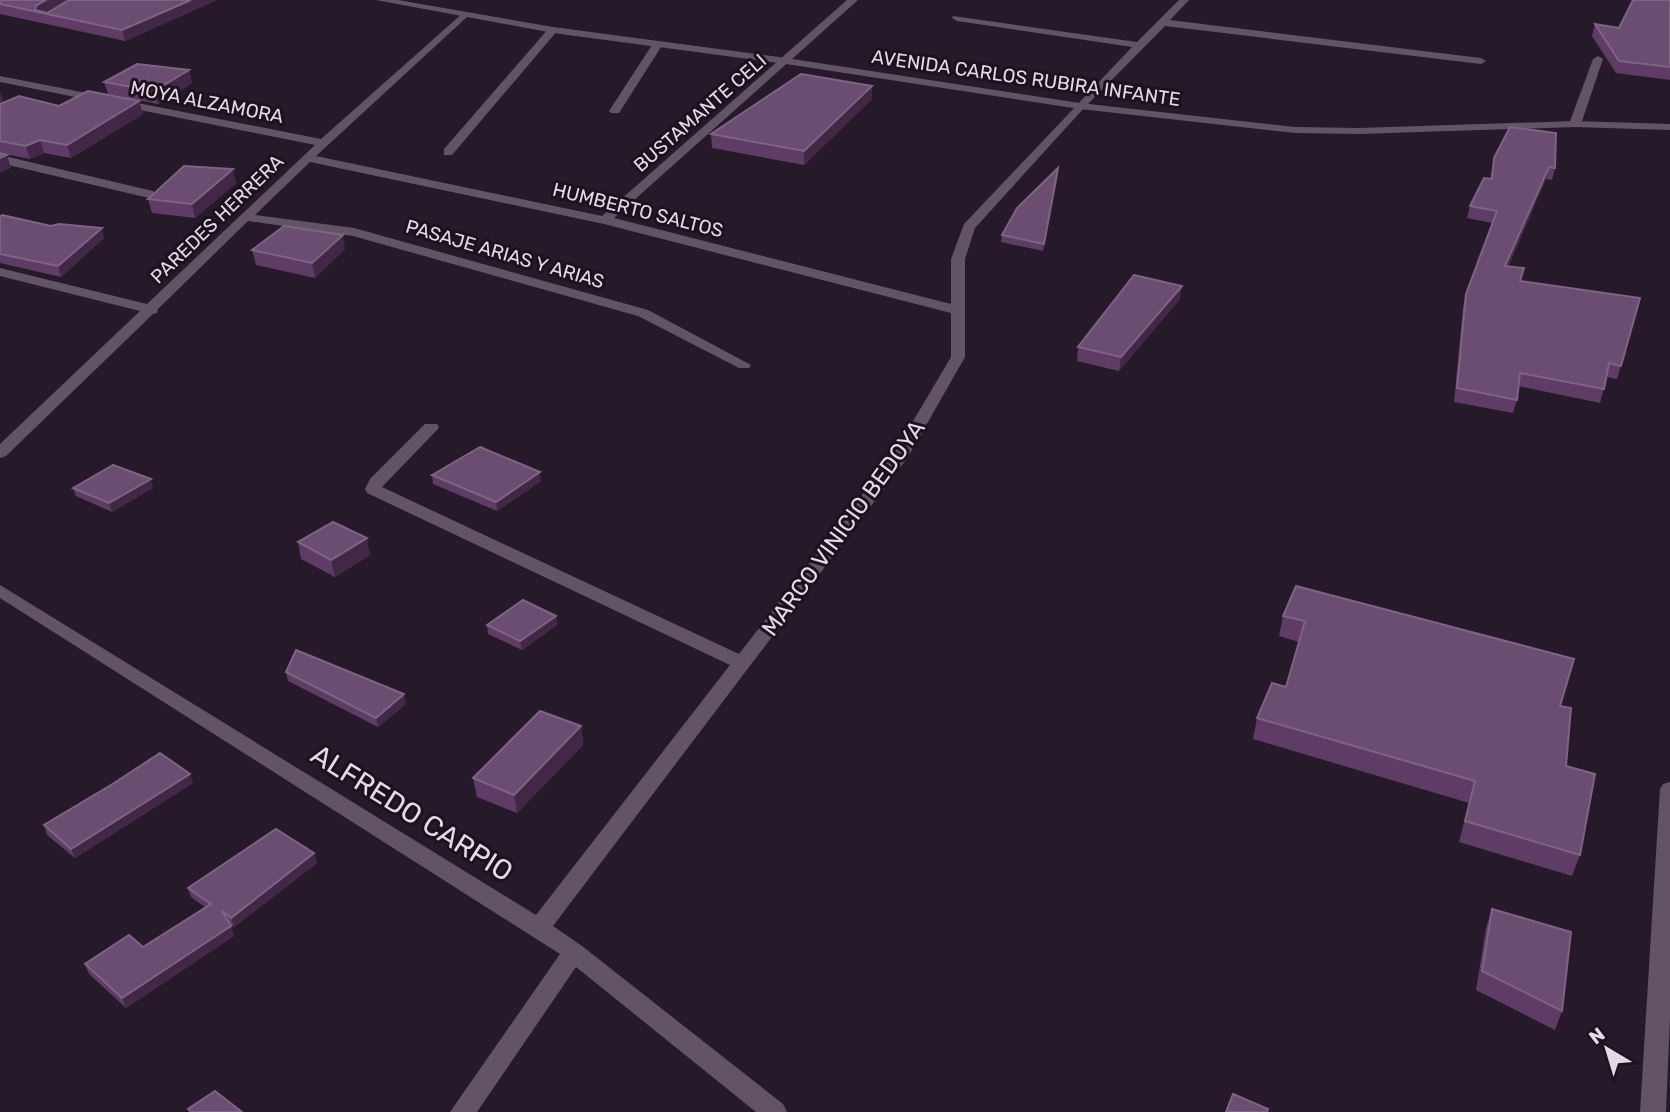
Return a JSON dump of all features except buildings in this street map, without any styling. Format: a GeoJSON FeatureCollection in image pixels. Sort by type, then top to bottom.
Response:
{"type":"FeatureCollection","features":[{"type":"Feature","properties":{"kind":"street","name":"AVENIDA CARLOS RUBIRA INFANTE"},"geometry":{"type":"LineString","coordinates":[[381,0],[553,30],[786,61],[1080,106],[1295,130],[1359,131],[1575,124],[1670,127]]}},
{"type":"Feature","properties":{"kind":"street","name":"BUSTAMANTE CELI"},"geometry":{"type":"LineString","coordinates":[[605,220],[853,0]]}},
{"type":"Feature","properties":{"kind":"street","name":"MARCO VINICIO BEDOYA"},"geometry":{"type":"LineString","coordinates":[[539,928],[744,664],[900,457],[958,357],[958,259],[969,227],[1080,106],[1184,0]]}},
{"type":"Feature","properties":{"kind":"street","name":"PAREDES HERRERA"},"geometry":{"type":"LineString","coordinates":[[2,450],[152,310],[307,158],[464,15]]}},
{"type":"Feature","properties":{"kind":"street"},"geometry":{"type":"LineString","coordinates":[[957,18],[1138,45]]}},
{"type":"Feature","properties":{"kind":"street"},"geometry":{"type":"LineString","coordinates":[[1160,22],[1480,61]]}},
{"type":"Feature","properties":{"kind":"street"},"geometry":{"type":"LineString","coordinates":[[448,152],[553,30]]}},
{"type":"Feature","properties":{"kind":"street"},"geometry":{"type":"LineString","coordinates":[[615,111],[658,44]]}},
{"type":"Feature","properties":{"kind":"street"},"geometry":{"type":"LineString","coordinates":[[1575,124],[1598,59]]}},
{"type":"Feature","properties":{"kind":"street","name":"MOYA ALZAMORA"},"geometry":{"type":"LineString","coordinates":[[0,79],[324,143]]}},
{"type":"Feature","properties":{"kind":"street"},"geometry":{"type":"LineString","coordinates":[[31,99],[51,89]]}},
{"type":"Feature","properties":{"kind":"street","name":"HUMBERTO SALTOS"},"geometry":{"type":"LineString","coordinates":[[307,158],[605,220],[957,310]]}},
{"type":"Feature","properties":{"kind":"street"},"geometry":{"type":"LineString","coordinates":[[0,159],[149,194]]}},
{"type":"Feature","properties":{"kind":"street","name":"PASAJE ARIAS Y ARIAS"},"geometry":{"type":"LineString","coordinates":[[245,217],[354,232],[643,313],[744,365]]}},
{"type":"Feature","properties":{"kind":"street"},"geometry":{"type":"LineString","coordinates":[[0,272],[152,310]]}},
{"type":"Feature","properties":{"kind":"street"},"geometry":{"type":"LineString","coordinates":[[431,426],[378,479],[373,489],[744,664]]}},
{"type":"Feature","properties":{"kind":"street","name":"ALFREDO CARPIO"},"geometry":{"type":"LineString","coordinates":[[0,590],[539,928],[574,952],[774,1112]]}},
{"type":"Feature","properties":{"kind":"street"},"geometry":{"type":"LineString","coordinates":[[1653,1112],[1670,789]]}},
{"type":"Feature","properties":{"kind":"street"},"geometry":{"type":"LineString","coordinates":[[463,1112],[574,952]]}}]}
